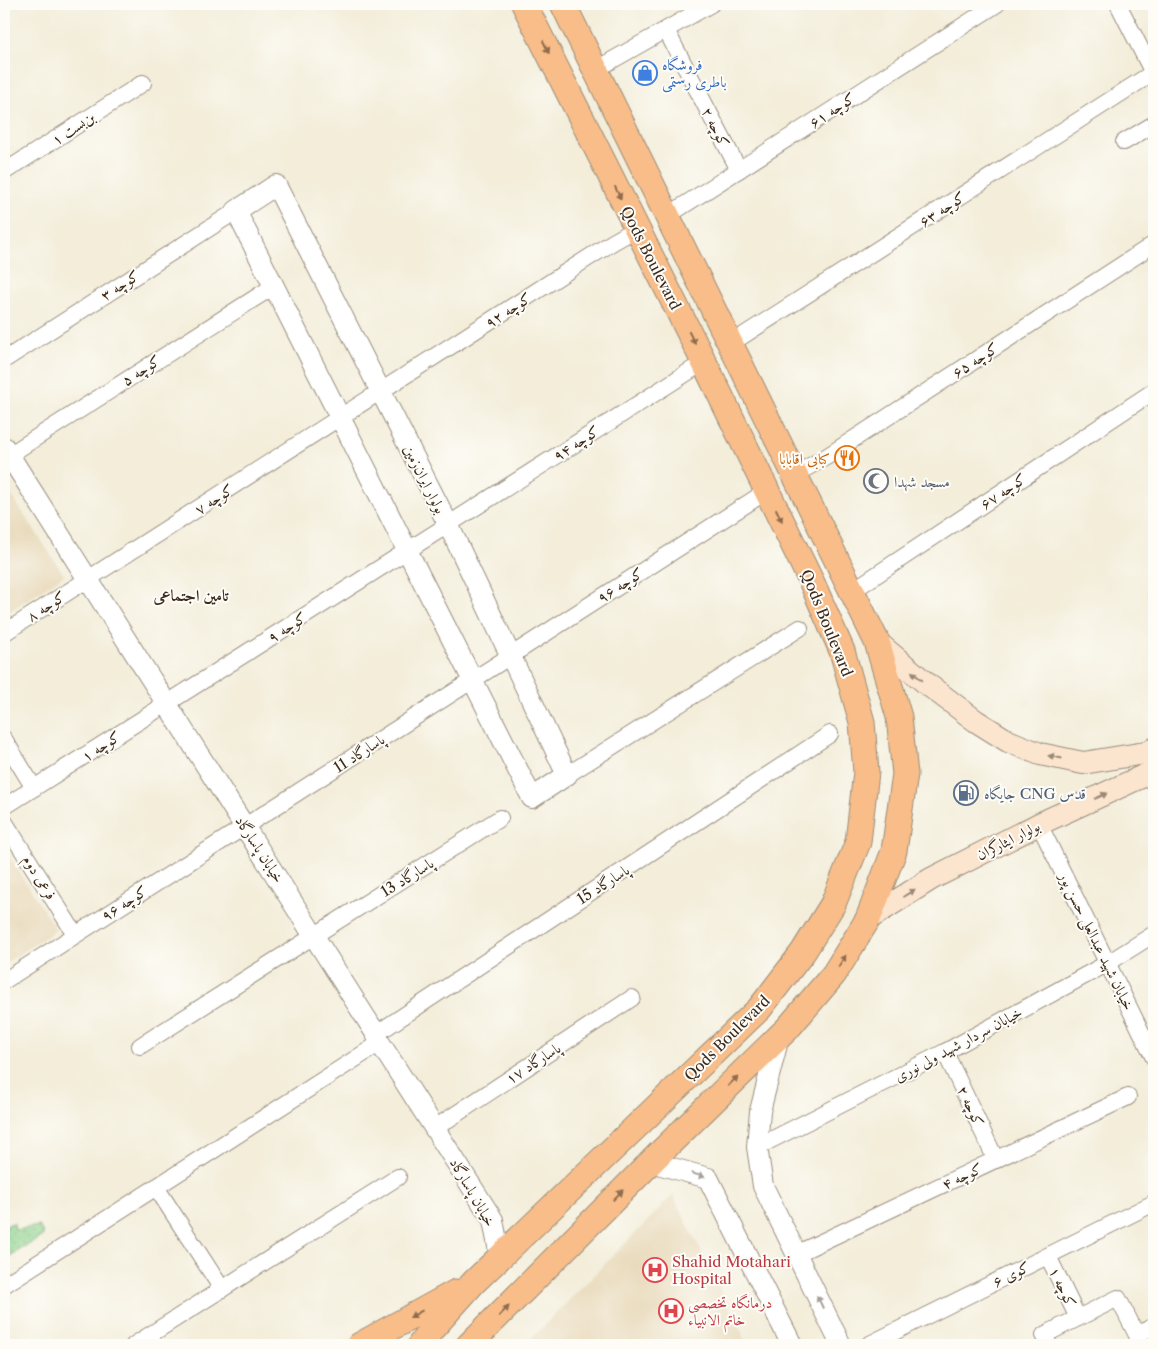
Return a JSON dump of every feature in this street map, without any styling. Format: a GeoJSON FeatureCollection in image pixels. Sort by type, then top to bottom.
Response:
{"type":"FeatureCollection","features":[{"type":"Feature","properties":{"kind":"main road","name":"Qods Boulevard"},"geometry":{"type":"LineString","coordinates":[[420,1345],[474,1282],[760,1008],[804,952],[833,904],[858,842],[866,772],[862,722],[842,652],[813,585],[704,362],[524,4]]}},
{"type":"Feature","properties":{"kind":"main road"},"geometry":{"type":"LineString","coordinates":[[469,1345],[651,1162],[779,1037],[834,974],[868,919],[894,851],[905,774],[899,717],[877,642],[563,4]]}},
{"type":"Feature","properties":{"kind":"main road"},"geometry":{"type":"LineString","coordinates":[[877,642],[927,684],[976,721],[1008,741],[1040,754],[1083,762],[1145,754],[1154,749]]}},
{"type":"Feature","properties":{"kind":"main road","name":"بولوار ایثارگران"},"geometry":{"type":"LineString","coordinates":[[868,919],[932,879],[1039,824],[1154,771]]}},
{"type":"Feature","properties":{"kind":"main road"},"geometry":{"type":"LineString","coordinates":[[360,1345],[474,1282]]}},
{"type":"Feature","properties":{"kind":"street"},"geometry":{"type":"LineString","coordinates":[[595,70],[711,4]]}},
{"type":"Feature","properties":{"kind":"street","name":"کوچه ۶۱"},"geometry":{"type":"LineString","coordinates":[[667,216],[997,4]]}},
{"type":"Feature","properties":{"kind":"street"},"geometry":{"type":"LineString","coordinates":[[1118,4],[1154,73]]}},
{"type":"Feature","properties":{"kind":"street","name":"کوچه ۲"},"geometry":{"type":"LineString","coordinates":[[666,30],[738,170]]}},
{"type":"Feature","properties":{"kind":"street","name":"کوچه ۶۳"},"geometry":{"type":"LineString","coordinates":[[730,344],[1154,73]]}},
{"type":"Feature","properties":{"kind":"street","name":"بن‌بست ۱"},"geometry":{"type":"LineString","coordinates":[[4,172],[143,83]]}},
{"type":"Feature","properties":{"kind":"street"},"geometry":{"type":"LineString","coordinates":[[1124,142],[1154,124]]}},
{"type":"Feature","properties":{"kind":"street","name":"بولوار ایران‌زمین"},"geometry":{"type":"LineString","coordinates":[[236,211],[276,185],[448,524],[568,775]]}},
{"type":"Feature","properties":{"kind":"street"},"geometry":{"type":"LineString","coordinates":[[236,211],[532,798],[800,628]]}},
{"type":"Feature","properties":{"kind":"street","name":"کوچه ۳"},"geometry":{"type":"LineString","coordinates":[[4,360],[236,211]]}},
{"type":"Feature","properties":{"kind":"street","name":"کوچه ۹۲"},"geometry":{"type":"LineString","coordinates":[[341,418],[636,229]]}},
{"type":"Feature","properties":{"kind":"street","name":"کوچه ۶۵"},"geometry":{"type":"LineString","coordinates":[[794,475],[826,457],[1154,244]]}},
{"type":"Feature","properties":{"kind":"street","name":"کوچه ۵"},"geometry":{"type":"LineString","coordinates":[[5,454],[274,286]]}},
{"type":"Feature","properties":{"kind":"street","name":"کوچه ۹۴"},"geometry":{"type":"LineString","coordinates":[[407,550],[704,362]]}},
{"type":"Feature","properties":{"kind":"street","name":"کوچه ۶۷"},"geometry":{"type":"LineString","coordinates":[[852,591],[1154,391]]}},
{"type":"Feature","properties":{"kind":"street","name":"کوچه ۷"},"geometry":{"type":"LineString","coordinates":[[88,580],[341,418]]}},
{"type":"Feature","properties":{"kind":"street","name":"خیابان پاسارگاد"},"geometry":{"type":"LineString","coordinates":[[5,454],[245,825],[493,1220],[500,1257]]}},
{"type":"Feature","properties":{"kind":"street","name":"کوچه ۹۶"},"geometry":{"type":"LineString","coordinates":[[472,680],[767,491]]}},
{"type":"Feature","properties":{"kind":"street","name":"کوچه ۹"},"geometry":{"type":"LineString","coordinates":[[167,703],[407,550]]}},
{"type":"Feature","properties":{"kind":"street","name":"کوچه ۸"},"geometry":{"type":"LineString","coordinates":[[4,633],[88,580]]}},
{"type":"Feature","properties":{"kind":"street","name":"پاسارگاد 11"},"geometry":{"type":"LineString","coordinates":[[245,825],[472,680]]}},
{"type":"Feature","properties":{"kind":"street","name":"کوچه ۱"},"geometry":{"type":"LineString","coordinates":[[4,808],[167,703]]}},
{"type":"Feature","properties":{"kind":"street","name":"پاسارگاد 15"},"geometry":{"type":"LineString","coordinates":[[4,1285],[156,1187],[830,734]]}},
{"type":"Feature","properties":{"kind":"street"},"geometry":{"type":"LineString","coordinates":[[4,739],[34,788]]}},
{"type":"Feature","properties":{"kind":"street","name":"پاسارگاد 13"},"geometry":{"type":"LineString","coordinates":[[140,1046],[500,818]]}},
{"type":"Feature","properties":{"kind":"street","name":"فرعی دوم"},"geometry":{"type":"LineString","coordinates":[[4,821],[75,934]]}},
{"type":"Feature","properties":{"kind":"street","name":"خیابان شهید عبدالعلی حسن پور"},"geometry":{"type":"LineString","coordinates":[[1039,824],[1153,1051]]}},
{"type":"Feature","properties":{"kind":"street","name":"کوچه ۹۶"},"geometry":{"type":"LineString","coordinates":[[4,981],[245,825]]}},
{"type":"Feature","properties":{"kind":"street","name":"خیابان سردار شهید ولی نوری"},"geometry":{"type":"LineString","coordinates":[[757,1147],[945,1052],[1108,963],[1154,934]]}},
{"type":"Feature","properties":{"kind":"street","name":"پاسارگاد ۱۷"},"geometry":{"type":"LineString","coordinates":[[434,1128],[632,998]]}},
{"type":"Feature","properties":{"kind":"street"},"geometry":{"type":"LineString","coordinates":[[779,1037],[760,1111],[757,1147],[763,1186],[841,1345]]}},
{"type":"Feature","properties":{"kind":"street","name":"کوچه ۲"},"geometry":{"type":"LineString","coordinates":[[945,1052],[996,1160]]}},
{"type":"Feature","properties":{"kind":"street","name":"کوچه ۴"},"geometry":{"type":"LineString","coordinates":[[796,1254],[1128,1097]]}},
{"type":"Feature","properties":{"kind":"street"},"geometry":{"type":"LineString","coordinates":[[651,1162],[708,1178],[792,1345]]}},
{"type":"Feature","properties":{"kind":"street"},"geometry":{"type":"LineString","coordinates":[[134,1345],[398,1177]]}},
{"type":"Feature","properties":{"kind":"street"},"geometry":{"type":"LineString","coordinates":[[156,1187],[222,1289]]}},
{"type":"Feature","properties":{"kind":"street","name":"کوی ۶"},"geometry":{"type":"LineString","coordinates":[[868,1345],[1154,1204]]}},
{"type":"Feature","properties":{"kind":"street","name":"کوچه ۱"},"geometry":{"type":"LineString","coordinates":[[1048,1256],[1078,1318]]}},
{"type":"Feature","properties":{"kind":"street"},"geometry":{"type":"LineString","coordinates":[[1049,1345],[1044,1335],[1118,1298],[1139,1340],[1154,1326]]}},
{"type":"Feature","properties":{"kind":"shaded area"},"geometry":{"type":"Polygon","coordinates":[[[4,484],[64,575],[4,615],[4,484]]]}},
{"type":"Feature","properties":{"kind":"shaded area"},"geometry":{"type":"Polygon","coordinates":[[[4,848],[56,930],[4,964],[4,848]]]}},
{"type":"Feature","properties":{"kind":"shaded area","name":"Shahid Motahari Hospital"},"geometry":{"type":"Polygon","coordinates":[[[673,1195],[748,1345],[525,1345],[673,1195]]]}},
{"type":"Feature","properties":{"kind":"green space"},"geometry":{"type":"Polygon","coordinates":[[[14,1223],[15,1230],[39,1226],[44,1235],[4,1260],[4,1225],[14,1223]]]}},
{"type":"Feature","properties":{"kind":"place","name":"فروشگاه باطری رستمی"},"geometry":{"type":"Point","coordinates":[645,73]}},
{"type":"Feature","properties":{"kind":"place","name":"کبابی اقابابا"},"geometry":{"type":"Point","coordinates":[847,458]}},
{"type":"Feature","properties":{"kind":"place","name":"مسجد شهدا"},"geometry":{"type":"Point","coordinates":[876,481]}},
{"type":"Feature","properties":{"kind":"place","name":"جایگاه CNG قدس"},"geometry":{"type":"Point","coordinates":[966,793]}},
{"type":"Feature","properties":{"kind":"place","name":"Shahid Motahari Hospital"},"geometry":{"type":"Point","coordinates":[655,1270]}},
{"type":"Feature","properties":{"kind":"place","name":"درمانگاه تخصصی خاتم الانبیاء"},"geometry":{"type":"Point","coordinates":[671,1311]}},
{"type":"Feature","properties":{"kind":"district","name":"تامین اجتماعی"},"geometry":{"type":"Point","coordinates":[191,595]}}]}
